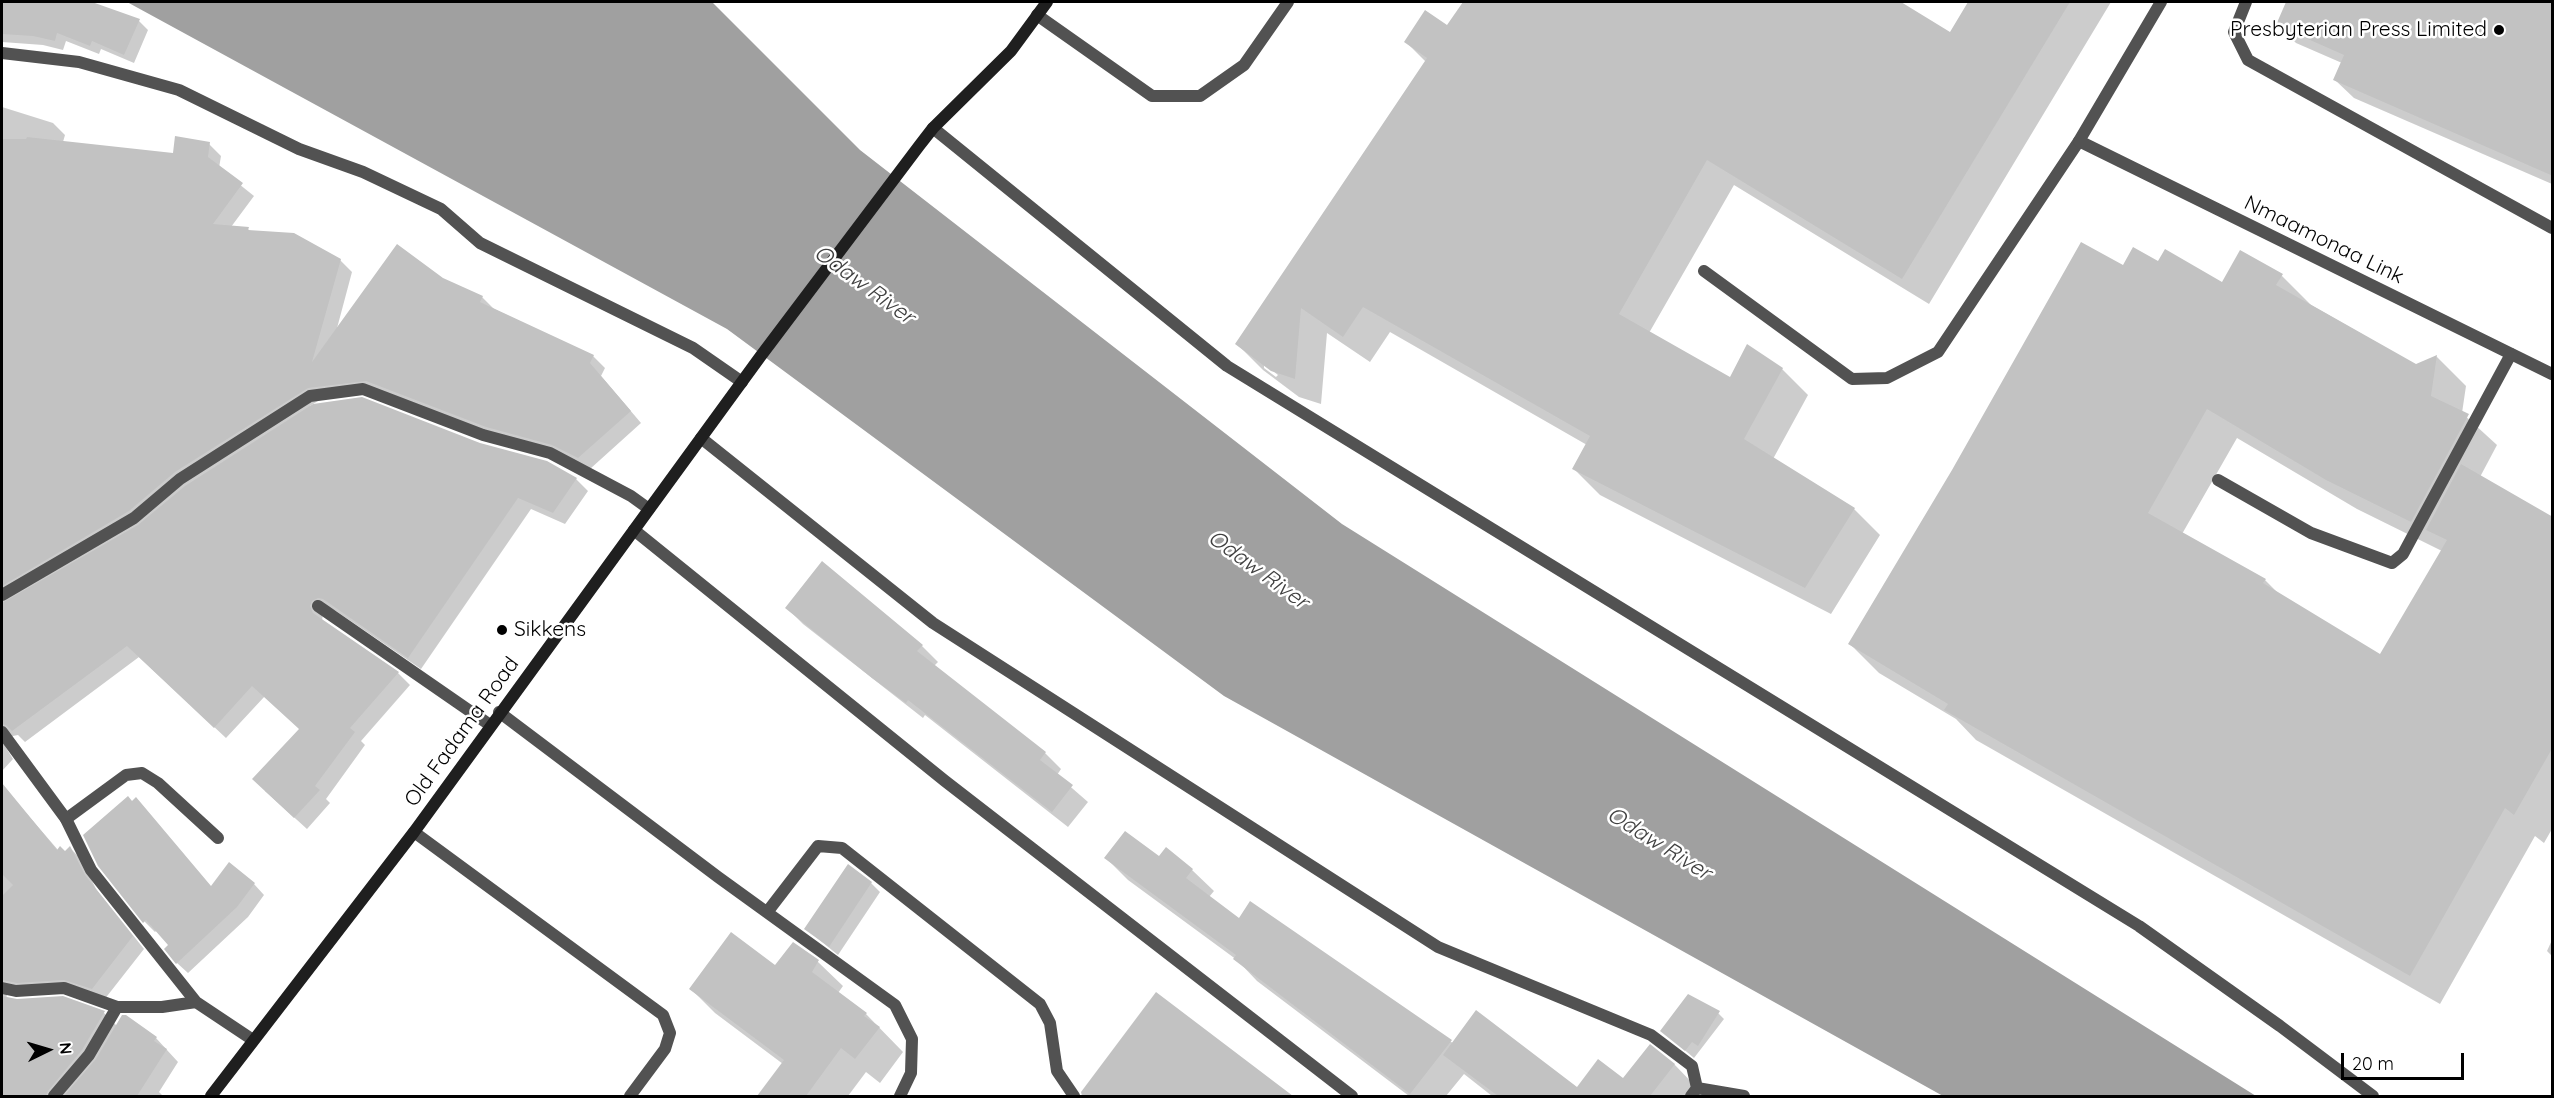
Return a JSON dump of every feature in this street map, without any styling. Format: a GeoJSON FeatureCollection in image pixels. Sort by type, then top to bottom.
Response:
{"type":"FeatureCollection","features":[{"type":"Feature","properties":{"kind":"street","name":"Old Fadama Road"},"geometry":{"type":"LineString","coordinates":[[211,1096],[414,832],[499,712],[760,357],[919,146],[933,128],[1011,51],[1047,2]]}},
{"type":"Feature","properties":{"kind":"street"},"geometry":{"type":"LineString","coordinates":[[1037,15],[1152,96],[1192,97],[1208,92],[1244,65],[1288,2]]}},
{"type":"Feature","properties":{"kind":"street"},"geometry":{"type":"LineString","coordinates":[[1704,271],[1821,354],[1852,379],[1887,378],[1938,352],[2079,141],[2161,2]]}},
{"type":"Feature","properties":{"kind":"street"},"geometry":{"type":"LineString","coordinates":[[2246,2],[2234,32],[2248,60],[2553,228]]}},
{"type":"Feature","properties":{"kind":"street"},"geometry":{"type":"LineString","coordinates":[[2,52],[79,62],[179,90],[299,149],[363,172],[441,209],[480,243],[693,348],[742,382]]}},
{"type":"Feature","properties":{"kind":"street"},"geometry":{"type":"LineString","coordinates":[[933,128],[1227,366],[2139,926],[2280,1026],[2373,1096]]}},
{"type":"Feature","properties":{"kind":"street","name":"Nmaamonaa Link"},"geometry":{"type":"LineString","coordinates":[[2079,141],[2553,374]]}},
{"type":"Feature","properties":{"kind":"street"},"geometry":{"type":"LineString","coordinates":[[2218,480],[2311,533],[2392,563],[2403,555],[2511,354]]}},
{"type":"Feature","properties":{"kind":"street"},"geometry":{"type":"LineString","coordinates":[[2,595],[134,518],[180,479],[310,396],[363,389],[483,435],[550,453],[650,508]]}},
{"type":"Feature","properties":{"kind":"street"},"geometry":{"type":"LineString","coordinates":[[701,438],[933,623],[1438,947],[1651,1035],[1692,1066],[1694,1092],[1744,1096]]}},
{"type":"Feature","properties":{"kind":"street"},"geometry":{"type":"LineString","coordinates":[[634,530],[945,781],[1352,1096]]}},
{"type":"Feature","properties":{"kind":"street"},"geometry":{"type":"LineString","coordinates":[[318,606],[490,725]]}},
{"type":"Feature","properties":{"kind":"street"},"geometry":{"type":"LineString","coordinates":[[499,712],[718,878],[768,911],[895,1005],[912,1039],[911,1073],[900,1096]]}},
{"type":"Feature","properties":{"kind":"street"},"geometry":{"type":"LineString","coordinates":[[2,732],[66,819],[91,870],[196,1002],[253,1040]]}},
{"type":"Feature","properties":{"kind":"street"},"geometry":{"type":"LineString","coordinates":[[66,819],[126,775],[142,773],[158,783],[218,838]]}},
{"type":"Feature","properties":{"kind":"street"},"geometry":{"type":"LineString","coordinates":[[414,832],[663,1015],[670,1033],[665,1049],[630,1096]]}},
{"type":"Feature","properties":{"kind":"street"},"geometry":{"type":"LineString","coordinates":[[768,911],[818,846],[842,848],[1041,1004],[1050,1023],[1057,1071],[1074,1096]]}},
{"type":"Feature","properties":{"kind":"street"},"geometry":{"type":"LineString","coordinates":[[2,988],[16,991],[64,988],[117,1007],[162,1007],[196,1002]]}},
{"type":"Feature","properties":{"kind":"street"},"geometry":{"type":"LineString","coordinates":[[54,1096],[89,1055],[117,1007]]}},
{"type":"Feature","properties":{"kind":"water","name":"Odaw River"},"geometry":{"type":"Polygon","coordinates":[[[127,2],[712,2],[860,150],[1342,524],[2256,1096],[1943,1096],[1224,696],[727,329],[127,2]]]}},
{"type":"Feature","properties":{"kind":"building"},"geometry":{"type":"Polygon","coordinates":[[[2,2],[92,2],[140,19],[124,55],[92,41],[90,46],[57,33],[55,41],[33,36],[2,34],[2,2]]]}},
{"type":"Feature","properties":{"kind":"building"},"geometry":{"type":"Polygon","coordinates":[[[1463,2],[1901,2],[1950,32],[1968,2],[2070,2],[1902,279],[1707,160],[1619,314],[1730,377],[1747,344],[1783,368],[1744,439],[1855,508],[1805,588],[1572,469],[1590,436],[1363,307],[1343,337],[1301,308],[1295,379],[1271,371],[1235,344],[1427,58],[1404,42],[1425,10],[1447,25],[1463,2]]]}},
{"type":"Feature","properties":{"kind":"building"},"geometry":{"type":"Polygon","coordinates":[[[2286,2],[2553,2],[2553,176],[2333,80],[2344,55],[2276,25],[2286,2]]]}},
{"type":"Feature","properties":{"kind":"building"},"geometry":{"type":"Polygon","coordinates":[[[175,136],[210,142],[208,157],[243,183],[213,224],[249,227],[248,230],[294,233],[341,259],[312,362],[397,244],[443,278],[483,296],[480,302],[594,355],[590,363],[631,411],[578,458],[552,445],[486,427],[366,381],[308,388],[175,472],[129,511],[2,586],[2,139],[26,139],[27,137],[173,153],[175,136]]]}},
{"type":"Feature","properties":{"kind":"building"},"geometry":{"type":"Polygon","coordinates":[[[2081,242],[2123,265],[2133,247],[2158,261],[2165,249],[2222,282],[2240,250],[2283,274],[2276,285],[2416,364],[2437,355],[2431,396],[2469,414],[2411,522],[2326,480],[2207,409],[2148,513],[2266,579],[2263,583],[2380,654],[2447,540],[2426,530],[2461,464],[2553,517],[2553,747],[2514,815],[2505,808],[2410,976],[1944,710],[1948,704],[1848,644],[1952,470],[2081,242]]]}},
{"type":"Feature","properties":{"kind":"building"},"geometry":{"type":"Polygon","coordinates":[[[362,397],[480,443],[547,461],[577,478],[553,513],[518,498],[408,658],[323,599],[318,598],[312,601],[310,606],[313,613],[399,672],[350,728],[355,732],[315,786],[320,790],[294,818],[252,779],[299,729],[252,686],[214,728],[127,646],[12,731],[2,724],[2,603],[138,525],[185,486],[313,404],[362,397]]]}},
{"type":"Feature","properties":{"kind":"building"},"geometry":{"type":"Polygon","coordinates":[[[822,561],[923,645],[917,651],[1046,752],[1040,760],[1073,785],[1052,812],[908,700],[906,703],[872,678],[785,608],[822,561]]]}},
{"type":"Feature","properties":{"kind":"building"},"geometry":{"type":"Polygon","coordinates":[[[2,783],[57,850],[60,846],[65,851],[70,846],[85,875],[133,936],[92,989],[64,980],[17,983],[2,980],[2,896],[13,885],[2,874],[2,783]]]}},
{"type":"Feature","properties":{"kind":"building"},"geometry":{"type":"Polygon","coordinates":[[[128,796],[132,801],[136,797],[211,886],[229,862],[255,883],[237,907],[176,964],[164,949],[168,945],[146,920],[143,923],[98,866],[83,835],[128,796]]]}},
{"type":"Feature","properties":{"kind":"building"},"geometry":{"type":"Polygon","coordinates":[[[1125,831],[1159,856],[1166,847],[1193,869],[1186,878],[1239,918],[1250,901],[1452,1040],[1410,1094],[1233,959],[1236,955],[1104,858],[1125,831]]]}},
{"type":"Feature","properties":{"kind":"building"},"geometry":{"type":"Polygon","coordinates":[[[848,864],[872,882],[829,947],[804,929],[848,864]]]}},
{"type":"Feature","properties":{"kind":"building"},"geometry":{"type":"Polygon","coordinates":[[[731,932],[775,965],[793,942],[819,960],[812,972],[867,1013],[864,1016],[880,1027],[855,1059],[841,1048],[806,1096],[757,1096],[784,1060],[689,989],[731,932]]]}},
{"type":"Feature","properties":{"kind":"building"},"geometry":{"type":"Polygon","coordinates":[[[1156,992],[1293,1096],[1082,1096],[1081,1092],[1156,992]]]}},
{"type":"Feature","properties":{"kind":"building"},"geometry":{"type":"Polygon","coordinates":[[[1688,994],[1720,1011],[1698,1046],[1692,1042],[1685,1051],[1660,1031],[1688,994]]]}},
{"type":"Feature","properties":{"kind":"building"},"geometry":{"type":"Polygon","coordinates":[[[2,996],[17,999],[63,996],[105,1011],[82,1050],[46,1096],[2,1096],[2,996]]]}},
{"type":"Feature","properties":{"kind":"building"},"geometry":{"type":"Polygon","coordinates":[[[1476,1010],[1577,1087],[1598,1059],[1623,1078],[1650,1044],[1675,1064],[1650,1096],[1498,1096],[1443,1055],[1476,1010]]]}},
{"type":"Feature","properties":{"kind":"building"},"geometry":{"type":"Polygon","coordinates":[[[122,1015],[126,1015],[157,1037],[154,1041],[167,1049],[137,1096],[64,1096],[96,1059],[122,1015]]]}},
{"type":"Feature","properties":{"kind":"place","name":"Presbyterian Press Limited"},"geometry":{"type":"Point","coordinates":[2499,30]}},
{"type":"Feature","properties":{"kind":"place","name":"Sikkens"},"geometry":{"type":"Point","coordinates":[502,630]}}]}
